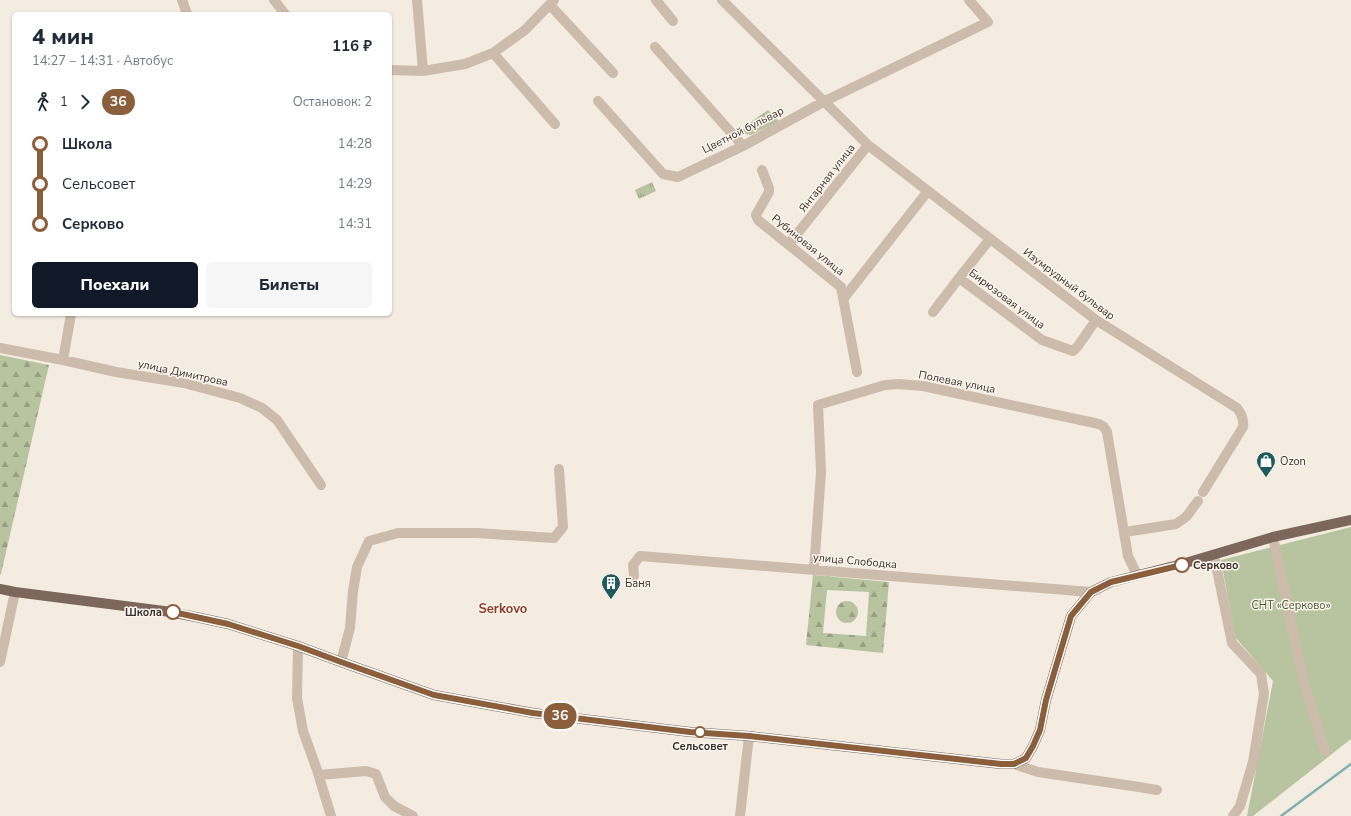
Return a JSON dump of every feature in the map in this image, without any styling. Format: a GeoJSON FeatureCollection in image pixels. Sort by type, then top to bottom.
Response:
{"type":"FeatureCollection","features":[{"type":"Feature","properties":{"kind":"main road"},"geometry":{"type":"LineString","coordinates":[[0,589],[164,611],[228,624],[298,646],[434,695],[533,713],[690,732],[749,736],[1001,764],[1014,764],[1026,758],[1033,746],[1040,730],[1046,700],[1071,616],[1091,592],[1111,582],[1182,564],[1273,537],[1351,520]]}},
{"type":"Feature","properties":{"kind":"street"},"geometry":{"type":"LineString","coordinates":[[182,0],[186,12]]}},
{"type":"Feature","properties":{"kind":"street"},"geometry":{"type":"LineString","coordinates":[[274,0],[283,12]]}},
{"type":"Feature","properties":{"kind":"street"},"geometry":{"type":"LineString","coordinates":[[417,0],[423,71]]}},
{"type":"Feature","properties":{"kind":"street"},"geometry":{"type":"LineString","coordinates":[[656,0],[672,21]]}},
{"type":"Feature","properties":{"kind":"street","name":"Изумрудный бульвар"},"geometry":{"type":"LineString","coordinates":[[722,0],[868,145],[1096,320],[1236,408],[1240,412],[1244,422],[1243,426],[1186,518],[1176,524],[1125,532]]}},
{"type":"Feature","properties":{"kind":"street","name":"Цветной бульвар"},"geometry":{"type":"LineString","coordinates":[[598,101],[663,174],[678,177],[743,146],[825,101],[988,22],[969,0]]}},
{"type":"Feature","properties":{"kind":"street"},"geometry":{"type":"LineString","coordinates":[[392,70],[423,71],[465,64],[493,53],[525,30],[552,3],[613,73]]}},
{"type":"Feature","properties":{"kind":"street"},"geometry":{"type":"LineString","coordinates":[[655,47],[743,146]]}},
{"type":"Feature","properties":{"kind":"street"},"geometry":{"type":"LineString","coordinates":[[493,53],[555,124]]}},
{"type":"Feature","properties":{"kind":"street","name":"Янтарная улица"},"geometry":{"type":"LineString","coordinates":[[790,244],[868,145]]}},
{"type":"Feature","properties":{"kind":"street","name":"Рубиновая улица"},"geometry":{"type":"LineString","coordinates":[[762,170],[769,188],[769,192],[756,215],[758,220],[790,244],[841,287],[857,372]]}},
{"type":"Feature","properties":{"kind":"street","name":"Рубиновая улица"},"geometry":{"type":"LineString","coordinates":[[844,298],[928,191]]}},
{"type":"Feature","properties":{"kind":"street","name":"Бирюзовая улица"},"geometry":{"type":"LineString","coordinates":[[933,312],[990,239]]}},
{"type":"Feature","properties":{"kind":"street","name":"Бирюзовая улица"},"geometry":{"type":"LineString","coordinates":[[959,278],[1042,340],[1073,351],[1096,320]]}},
{"type":"Feature","properties":{"kind":"street"},"geometry":{"type":"LineString","coordinates":[[63,360],[71,316]]}},
{"type":"Feature","properties":{"kind":"street","name":"улица Димитрова"},"geometry":{"type":"LineString","coordinates":[[0,348],[116,372],[184,383],[240,398],[262,408],[277,420],[321,485]]}},
{"type":"Feature","properties":{"kind":"street","name":"Полевая улица"},"geometry":{"type":"LineString","coordinates":[[814,570],[821,472],[818,405],[885,385],[898,384],[923,386],[1099,424],[1104,427],[1107,432],[1128,556],[1137,575]]}},
{"type":"Feature","properties":{"kind":"street"},"geometry":{"type":"LineString","coordinates":[[341,662],[350,628],[353,591],[357,567],[369,541],[398,533],[477,533],[554,538],[563,528],[559,469]]}},
{"type":"Feature","properties":{"kind":"street"},"geometry":{"type":"LineString","coordinates":[[1273,537],[1303,679],[1325,751]]}},
{"type":"Feature","properties":{"kind":"street"},"geometry":{"type":"LineString","coordinates":[[1214,555],[1232,643],[1261,674],[1264,694],[1253,762],[1240,806],[1234,816]]}},
{"type":"Feature","properties":{"kind":"street","name":"улица Слободка"},"geometry":{"type":"LineString","coordinates":[[634,576],[633,565],[640,556],[1091,592]]}},
{"type":"Feature","properties":{"kind":"street"},"geometry":{"type":"LineString","coordinates":[[0,662],[15,592]]}},
{"type":"Feature","properties":{"kind":"street"},"geometry":{"type":"LineString","coordinates":[[298,646],[297,698],[304,731],[331,816]]}},
{"type":"Feature","properties":{"kind":"street"},"geometry":{"type":"LineString","coordinates":[[740,816],[749,736]]}},
{"type":"Feature","properties":{"kind":"street"},"geometry":{"type":"LineString","coordinates":[[1014,764],[1038,772],[1157,790]]}},
{"type":"Feature","properties":{"kind":"street"},"geometry":{"type":"LineString","coordinates":[[319,775],[366,771],[376,774],[385,797],[394,806],[413,816]]}},
{"type":"Feature","properties":{"kind":"green space"},"geometry":{"type":"Polygon","coordinates":[[[768,110],[779,121],[751,135],[743,132],[744,127],[768,110]]]}},
{"type":"Feature","properties":{"kind":"green space"},"geometry":{"type":"Polygon","coordinates":[[[652,182],[656,191],[639,199],[635,190],[652,182]]]}},
{"type":"Feature","properties":{"kind":"green space"},"geometry":{"type":"Polygon","coordinates":[[[0,355],[49,365],[0,575],[0,355]]]}},
{"type":"Feature","properties":{"kind":"green space","name":"СНТ «Серково»"},"geometry":{"type":"Polygon","coordinates":[[[1351,527],[1351,739],[1253,816],[1247,816],[1273,681],[1235,637],[1221,560],[1351,527]]]}},
{"type":"Feature","properties":{"kind":"green space"},"geometry":{"type":"Polygon","coordinates":[[[813,575],[889,582],[883,653],[806,645],[813,575]],[[827,590],[823,633],[866,636],[869,592],[827,590]]]}},
{"type":"Feature","properties":{"kind":"green space"},"geometry":{"type":"Polygon","coordinates":[[[847,601],[855,604],[858,612],[855,620],[847,623],[839,620],[836,612],[839,604],[847,601]]]}},
{"type":"Feature","properties":{"kind":"waterway"},"geometry":{"type":"LineString","coordinates":[[1281,816],[1351,764]]}},
{"type":"Feature","properties":{"kind":"bus line","name":"36"},"geometry":{"type":"LineString","coordinates":[[173,612],[228,624],[298,646],[434,695],[448,698],[533,713],[690,732],[749,736],[1001,764],[1014,764],[1026,758],[1033,746],[1040,730],[1046,700],[1061,645],[1071,616],[1091,592],[1111,582],[1182,565]]}},
{"type":"Feature","properties":{"kind":"place","name":"Ozon"},"geometry":{"type":"Point","coordinates":[1266,478]}},
{"type":"Feature","properties":{"kind":"place","name":"Серково"},"geometry":{"type":"Point","coordinates":[1182,565]}},
{"type":"Feature","properties":{"kind":"place","name":"Баня"},"geometry":{"type":"Point","coordinates":[611,600]}},
{"type":"Feature","properties":{"kind":"place","name":"Школа"},"geometry":{"type":"Point","coordinates":[173,612]}},
{"type":"Feature","properties":{"kind":"place","name":"Сельсовет"},"geometry":{"type":"Point","coordinates":[700,732]}},
{"type":"Feature","properties":{"kind":"district","name":"Serkovo"},"geometry":{"type":"Point","coordinates":[503,609]}}]}
